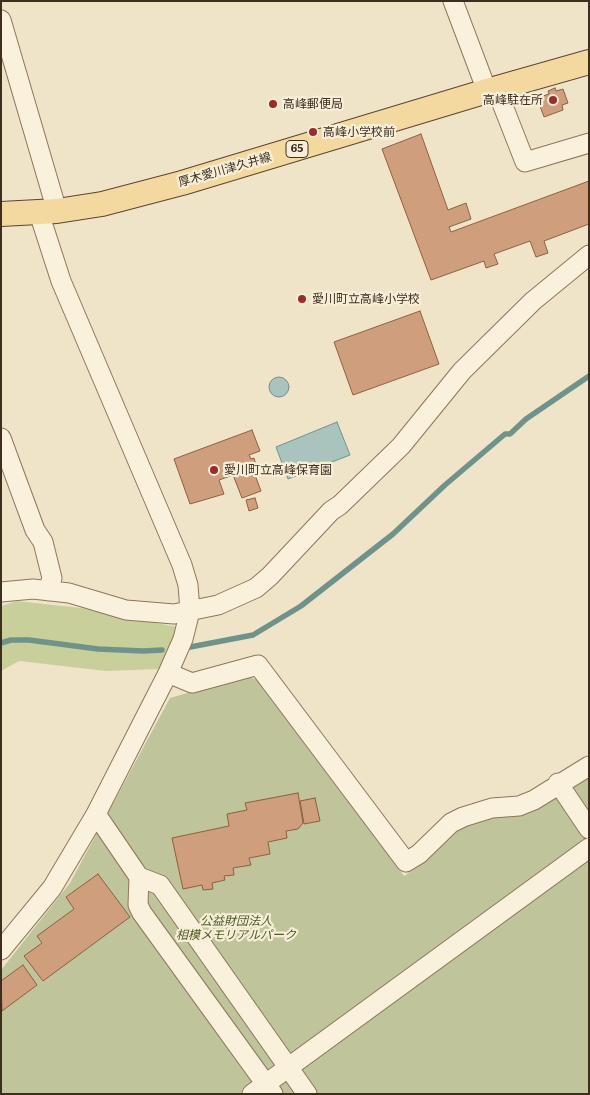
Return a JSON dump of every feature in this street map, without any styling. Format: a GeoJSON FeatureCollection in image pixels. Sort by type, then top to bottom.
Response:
{"type":"FeatureCollection","features":[{"type":"Feature","properties":{"kind":"main road","name":"厚木愛川津久井線"},"geometry":{"type":"LineString","coordinates":[[1,214],[102,204],[182,183],[589,62]]}},
{"type":"Feature","properties":{"kind":"street"},"geometry":{"type":"LineString","coordinates":[[453,1],[525,162],[589,143]]}},
{"type":"Feature","properties":{"kind":"street"},"geometry":{"type":"LineString","coordinates":[[1,20],[47,210],[61,281],[182,565],[188,585],[190,611],[183,639],[168,673],[96,814],[52,888],[1,950]]}},
{"type":"Feature","properties":{"kind":"street"},"geometry":{"type":"LineString","coordinates":[[1,592],[33,589],[69,593],[126,610],[174,614],[218,606],[239,597],[270,576],[332,511],[401,446],[462,371],[533,301],[589,255]]}},
{"type":"Feature","properties":{"kind":"street"},"geometry":{"type":"LineString","coordinates":[[1,438],[35,530],[43,542],[52,578],[48,591]]}},
{"type":"Feature","properties":{"kind":"street"},"geometry":{"type":"LineString","coordinates":[[168,673],[192,683],[258,665],[406,862],[419,854],[439,833],[464,817],[492,808],[519,806],[534,800],[558,783],[589,766]]}},
{"type":"Feature","properties":{"kind":"street"},"geometry":{"type":"LineString","coordinates":[[558,783],[589,830]]}},
{"type":"Feature","properties":{"kind":"street"},"geometry":{"type":"LineString","coordinates":[[96,814],[139,877],[160,885],[307,1094]]}},
{"type":"Feature","properties":{"kind":"street"},"geometry":{"type":"LineString","coordinates":[[139,877],[138,905],[142,913],[264,1091],[288,1068],[589,848]]}},
{"type":"Feature","properties":{"kind":"green space"},"geometry":{"type":"Polygon","coordinates":[[[17,601],[81,608],[182,628],[160,669],[106,671],[19,661],[1,671],[1,606],[17,601]]]}},
{"type":"Feature","properties":{"kind":"green space","name":"公益財団法人 相模メモリアルパーク"},"geometry":{"type":"Polygon","coordinates":[[[247,676],[260,681],[404,876],[418,867],[454,831],[589,776],[589,1094],[1,1094],[1,970],[70,883],[170,698],[247,676]]]}},
{"type":"Feature","properties":{"kind":"water"},"geometry":{"type":"Polygon","coordinates":[[[279,377],[286,380],[289,387],[286,394],[279,397],[272,394],[269,387],[272,380],[279,377]]]}},
{"type":"Feature","properties":{"kind":"water"},"geometry":{"type":"Polygon","coordinates":[[[337,422],[350,455],[288,479],[276,447],[337,422]]]}},
{"type":"Feature","properties":{"kind":"building","name":"高峰駐在所"},"geometry":{"type":"Polygon","coordinates":[[[555,88],[556,91],[563,89],[568,103],[562,105],[563,110],[544,117],[537,98],[549,94],[548,91],[555,88]]]}},
{"type":"Feature","properties":{"kind":"building"},"geometry":{"type":"Polygon","coordinates":[[[421,134],[448,210],[466,203],[471,219],[449,227],[451,232],[589,181],[589,224],[544,241],[548,253],[536,257],[530,241],[494,254],[498,264],[486,268],[484,261],[431,280],[382,149],[421,134]]]}},
{"type":"Feature","properties":{"kind":"building"},"geometry":{"type":"Polygon","coordinates":[[[420,311],[439,364],[353,395],[334,342],[420,311]]]}},
{"type":"Feature","properties":{"kind":"building"},"geometry":{"type":"Polygon","coordinates":[[[252,430],[260,451],[249,455],[251,459],[254,458],[256,465],[252,467],[261,491],[242,498],[233,475],[219,480],[224,494],[190,504],[174,459],[252,430]]]}},
{"type":"Feature","properties":{"kind":"building"},"geometry":{"type":"Polygon","coordinates":[[[255,498],[258,508],[249,511],[246,500],[255,498]]]}},
{"type":"Feature","properties":{"kind":"building"},"geometry":{"type":"Polygon","coordinates":[[[298,793],[303,823],[298,829],[286,831],[287,838],[268,842],[270,854],[249,858],[251,865],[233,868],[234,875],[224,876],[225,880],[212,883],[213,889],[203,890],[202,885],[183,889],[172,838],[229,826],[227,814],[247,810],[245,803],[298,793]]]}},
{"type":"Feature","properties":{"kind":"building"},"geometry":{"type":"Polygon","coordinates":[[[315,798],[320,821],[304,824],[300,801],[315,798]]]}},
{"type":"Feature","properties":{"kind":"building"},"geometry":{"type":"Polygon","coordinates":[[[98,874],[130,917],[43,981],[24,956],[42,943],[37,936],[74,909],[66,897],[98,874]]]}},
{"type":"Feature","properties":{"kind":"building"},"geometry":{"type":"Polygon","coordinates":[[[23,965],[37,985],[2,1011],[1,981],[23,965]]]}},
{"type":"Feature","properties":{"kind":"waterway"},"geometry":{"type":"LineString","coordinates":[[185,648],[253,635],[301,606],[393,534],[445,485],[505,434],[510,434],[526,419],[589,376]]}},
{"type":"Feature","properties":{"kind":"waterway"},"geometry":{"type":"LineString","coordinates":[[1,643],[11,640],[29,640],[98,649],[162,650]]}},
{"type":"Feature","properties":{"kind":"place","name":"高峰駐在所"},"geometry":{"type":"Point","coordinates":[553,100]}},
{"type":"Feature","properties":{"kind":"place","name":"高峰郵便局"},"geometry":{"type":"Point","coordinates":[273,104]}},
{"type":"Feature","properties":{"kind":"place","name":"高峰小学校前"},"geometry":{"type":"Point","coordinates":[313,132]}},
{"type":"Feature","properties":{"kind":"place","name":"愛川町立高峰小学校"},"geometry":{"type":"Point","coordinates":[302,299]}},
{"type":"Feature","properties":{"kind":"place","name":"愛川町立高峰保育園"},"geometry":{"type":"Point","coordinates":[214,470]}}]}
